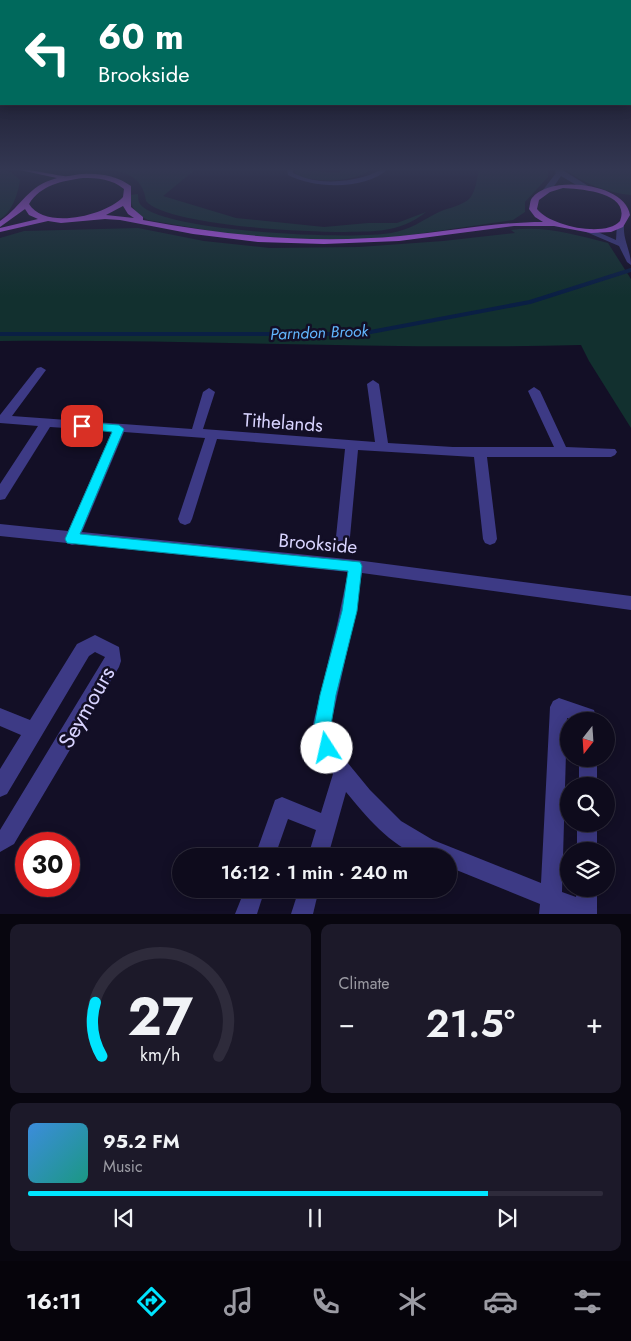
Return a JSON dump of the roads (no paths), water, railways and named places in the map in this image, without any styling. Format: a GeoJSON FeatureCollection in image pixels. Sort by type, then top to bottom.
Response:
{"type":"FeatureCollection","features":[{"type":"Feature","properties":{"kind":"main road"},"geometry":{"type":"LineString","coordinates":[[0,225],[16,212]]}},
{"type":"Feature","properties":{"kind":"main road"},"geometry":{"type":"LineString","coordinates":[[30,212],[50,219]]}},
{"type":"Feature","properties":{"kind":"main road"},"geometry":{"type":"LineString","coordinates":[[81,219],[108,212]]}},
{"type":"Feature","properties":{"kind":"main road"},"geometry":{"type":"LineString","coordinates":[[128,212],[146,223]]}},
{"type":"Feature","properties":{"kind":"main road"},"geometry":{"type":"LineString","coordinates":[[514,224],[530,212]]}},
{"type":"Feature","properties":{"kind":"main road"},"geometry":{"type":"LineString","coordinates":[[535,212],[540,217],[554,224]]}},
{"type":"Feature","properties":{"kind":"main road"},"geometry":{"type":"LineString","coordinates":[[0,230],[50,219],[105,217],[193,232],[258,240],[324,242],[399,239],[514,224],[554,224],[588,231],[605,230],[620,226],[627,212]]}},
{"type":"Feature","properties":{"kind":"street"},"geometry":{"type":"LineString","coordinates":[[620,226],[618,237],[620,244],[631,262]]}},
{"type":"Feature","properties":{"kind":"street"},"geometry":{"type":"LineString","coordinates":[[588,231],[620,244]]}},
{"type":"Feature","properties":{"kind":"street","name":"Tithelands"},"geometry":{"type":"LineString","coordinates":[[2,419],[41,370]]}},
{"type":"Feature","properties":{"kind":"street"},"geometry":{"type":"LineString","coordinates":[[373,384],[382,447]]}},
{"type":"Feature","properties":{"kind":"street"},"geometry":{"type":"LineString","coordinates":[[534,391],[562,452]]}},
{"type":"Feature","properties":{"kind":"street"},"geometry":{"type":"LineString","coordinates":[[196,434],[209,392]]}},
{"type":"Feature","properties":{"kind":"street","name":"Tithelands"},"geometry":{"type":"LineString","coordinates":[[2,419],[382,447],[480,452],[611,452]]}},
{"type":"Feature","properties":{"kind":"street"},"geometry":{"type":"LineString","coordinates":[[0,495],[46,423]]}},
{"type":"Feature","properties":{"kind":"street"},"geometry":{"type":"LineString","coordinates":[[72,539],[119,429]]}},
{"type":"Feature","properties":{"kind":"street"},"geometry":{"type":"LineString","coordinates":[[185,519],[212,435]]}},
{"type":"Feature","properties":{"kind":"street"},"geometry":{"type":"LineString","coordinates":[[343,536],[352,445]]}},
{"type":"Feature","properties":{"kind":"street"},"geometry":{"type":"LineString","coordinates":[[480,452],[490,539]]}},
{"type":"Feature","properties":{"kind":"street","name":"Brookside"},"geometry":{"type":"LineString","coordinates":[[0,530],[72,539],[356,566],[631,603]]}},
{"type":"Feature","properties":{"kind":"street"},"geometry":{"type":"LineString","coordinates":[[356,566],[350,611],[328,695],[322,731],[327,748],[354,786],[394,828],[419,845],[427,848]]}},
{"type":"Feature","properties":{"kind":"street","name":"Seymours"},"geometry":{"type":"LineString","coordinates":[[0,787],[83,650],[95,643],[113,653],[113,661],[66,742],[8,837],[0,842]]}},
{"type":"Feature","properties":{"kind":"street"},"geometry":{"type":"LineString","coordinates":[[550,905],[559,707],[575,712]]}},
{"type":"Feature","properties":{"kind":"street","name":"Seymours"},"geometry":{"type":"LineString","coordinates":[[0,717],[34,731]]}},
{"type":"Feature","properties":{"kind":"street"},"geometry":{"type":"LineString","coordinates":[[320,848],[343,770]]}},
{"type":"Feature","properties":{"kind":"street"},"geometry":{"type":"LineString","coordinates":[[268,848],[282,807],[327,825]]}},
{"type":"Feature","properties":{"kind":"street"},"geometry":{"type":"LineString","coordinates":[[457,860],[550,905],[586,913],[587,897]]}},
{"type":"Feature","properties":{"kind":"street"},"geometry":{"type":"LineString","coordinates":[[246,914],[251,898]]}},
{"type":"Feature","properties":{"kind":"street"},"geometry":{"type":"LineString","coordinates":[[302,914],[306,898]]}},
{"type":"Feature","properties":{"kind":"waterway","name":"Parndon Brook"},"geometry":{"type":"LineString","coordinates":[[0,334],[360,334],[530,302],[631,270]]}}]}
